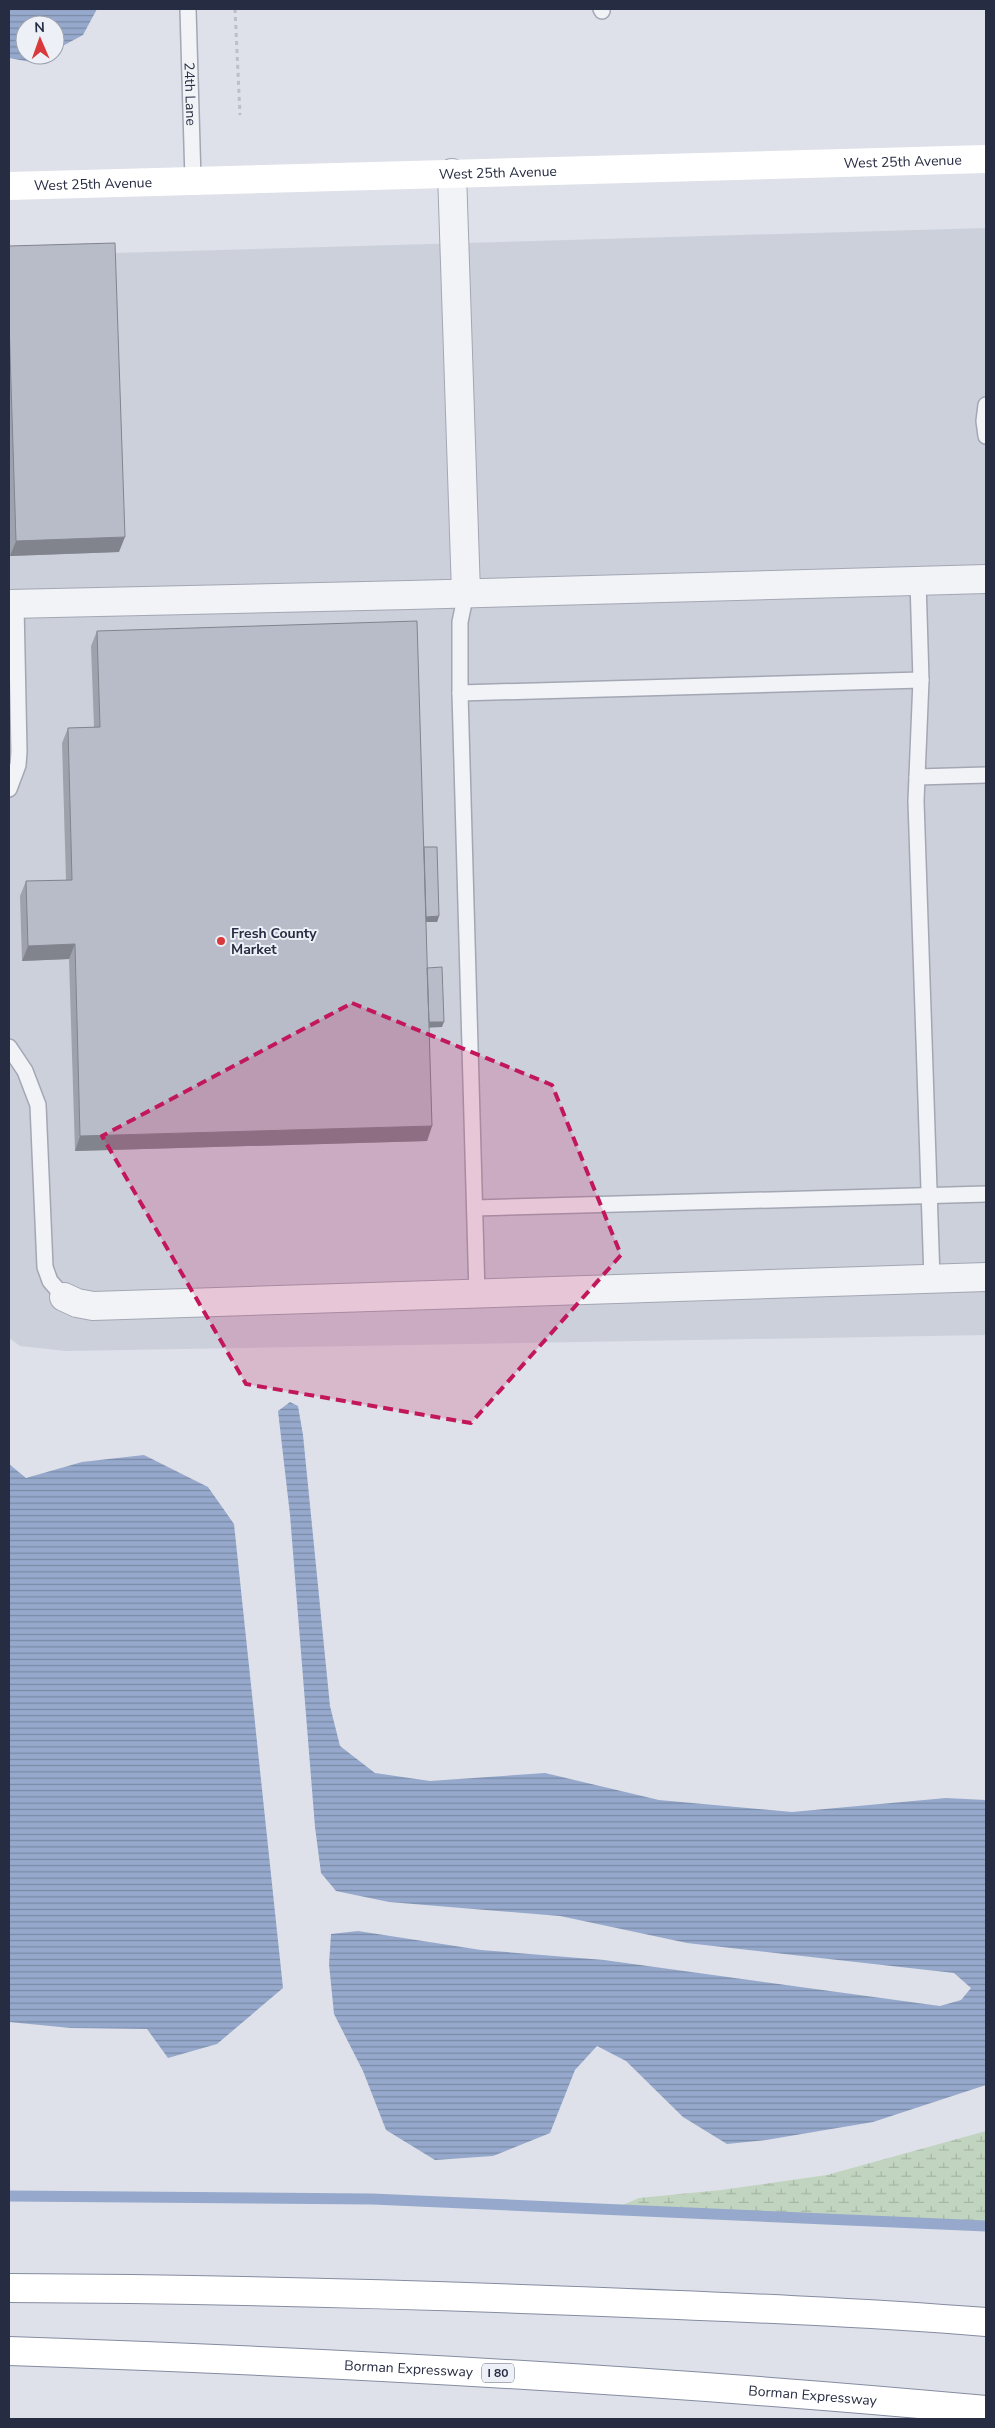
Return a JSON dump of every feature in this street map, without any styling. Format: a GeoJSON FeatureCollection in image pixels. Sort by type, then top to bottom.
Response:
{"type":"FeatureCollection","features":[{"type":"Feature","properties":{"kind":"main road","name":"West 25th Avenue"},"geometry":{"type":"LineString","coordinates":[[9,186],[986,158]]}},
{"type":"Feature","properties":{"kind":"main road"},"geometry":{"type":"LineString","coordinates":[[9,2288],[216,2289],[444,2296],[864,2312],[986,2322]]}},
{"type":"Feature","properties":{"kind":"main road","name":"Borman Expressway"},"geometry":{"type":"LineString","coordinates":[[9,2351],[229,2358],[544,2376],[865,2399],[986,2410]]}},
{"type":"Feature","properties":{"kind":"street"},"geometry":{"type":"LineString","coordinates":[[452,173],[466,593]]}},
{"type":"Feature","properties":{"kind":"street"},"geometry":{"type":"LineString","coordinates":[[12,605],[986,579]]}},
{"type":"Feature","properties":{"kind":"street"},"geometry":{"type":"LineString","coordinates":[[64,1297],[77,1303],[93,1306],[986,1277]]}},
{"type":"Feature","properties":{"kind":"lane","name":"24th Lane"},"geometry":{"type":"LineString","coordinates":[[188,9],[193,180]]}},
{"type":"Feature","properties":{"kind":"lane"},"geometry":{"type":"LineString","coordinates":[[986,405],[984,421],[986,436]]}},
{"type":"Feature","properties":{"kind":"lane"},"geometry":{"type":"LineString","coordinates":[[918,581],[921,680],[916,801],[932,1279]]}},
{"type":"Feature","properties":{"kind":"lane"},"geometry":{"type":"LineString","coordinates":[[466,593],[460,622],[460,693],[477,1294]]}},
{"type":"Feature","properties":{"kind":"lane"},"geometry":{"type":"LineString","coordinates":[[9,789],[14,777],[19,752],[12,605]]}},
{"type":"Feature","properties":{"kind":"lane"},"geometry":{"type":"LineString","coordinates":[[460,693],[921,680]]}},
{"type":"Feature","properties":{"kind":"lane"},"geometry":{"type":"LineString","coordinates":[[917,777],[986,775]]}},
{"type":"Feature","properties":{"kind":"lane"},"geometry":{"type":"LineString","coordinates":[[9,1047],[25,1071],[38,1105],[45,1267],[50,1281],[64,1297]]}},
{"type":"Feature","properties":{"kind":"lane"},"geometry":{"type":"LineString","coordinates":[[475,1208],[986,1194]]}},
{"type":"Feature","properties":{"kind":"path"},"geometry":{"type":"LineString","coordinates":[[235,9],[240,114]]}},
{"type":"Feature","properties":{"kind":"highlighted area"},"geometry":{"type":"Polygon","coordinates":[[[352,1003],[552,1085],[621,1255],[471,1423],[246,1384],[102,1136],[352,1003]]]}},
{"type":"Feature","properties":{"kind":"shaded area"},"geometry":{"type":"Polygon","coordinates":[[[986,228],[986,1335],[66,1351],[20,1346],[9,1338],[9,256],[986,228]]]}},
{"type":"Feature","properties":{"kind":"green space"},"geometry":{"type":"Polygon","coordinates":[[[986,2131],[986,2226],[936,2226],[613,2209],[639,2198],[721,2190],[827,2175],[986,2131]]]}},
{"type":"Feature","properties":{"kind":"water"},"geometry":{"type":"Polygon","coordinates":[[[9,9],[97,9],[83,35],[65,45],[65,15],[15,15],[15,59],[9,58],[9,9]]]}},
{"type":"Feature","properties":{"kind":"water"},"geometry":{"type":"Polygon","coordinates":[[[290,1402],[298,1406],[303,1435],[330,1706],[340,1746],[375,1773],[430,1781],[545,1773],[659,1800],[792,1812],[946,1798],[986,1800],[986,2085],[873,2122],[766,2140],[727,2144],[683,2117],[626,2061],[597,2046],[575,2070],[550,2133],[493,2156],[435,2160],[386,2130],[363,2071],[334,2014],[329,1964],[331,1934],[358,1931],[481,1950],[604,1960],[940,2006],[961,2000],[971,1988],[954,1973],[687,1943],[560,1916],[389,1902],[336,1891],[321,1873],[315,1827],[290,1515],[278,1411],[290,1402]]]}},
{"type":"Feature","properties":{"kind":"water"},"geometry":{"type":"Polygon","coordinates":[[[144,1455],[208,1487],[234,1524],[283,1988],[217,2044],[168,2058],[147,2029],[71,2028],[9,2022],[9,1464],[26,1478],[82,1462],[144,1455]]]}},
{"type":"Feature","properties":{"kind":"building"},"geometry":{"type":"Polygon","coordinates":[[[115,243],[125,537],[16,541],[9,321],[9,246],[115,243]]]}},
{"type":"Feature","properties":{"kind":"building","name":"Fresh County Market"},"geometry":{"type":"Polygon","coordinates":[[[417,621],[432,1126],[80,1136],[75,944],[28,946],[26,881],[72,880],[68,728],[100,727],[97,631],[417,621]]]}},
{"type":"Feature","properties":{"kind":"building"},"geometry":{"type":"Polygon","coordinates":[[[424,847],[437,847],[439,916],[426,917],[424,847]]]}},
{"type":"Feature","properties":{"kind":"building"},"geometry":{"type":"Polygon","coordinates":[[[442,967],[444,1022],[429,1022],[427,968],[442,967]]]}},
{"type":"Feature","properties":{"kind":"waterway"},"geometry":{"type":"LineString","coordinates":[[9,2196],[372,2199],[986,2226]]}},
{"type":"Feature","properties":{"kind":"place","name":"Fresh County Market"},"geometry":{"type":"Point","coordinates":[221,941]}}]}
